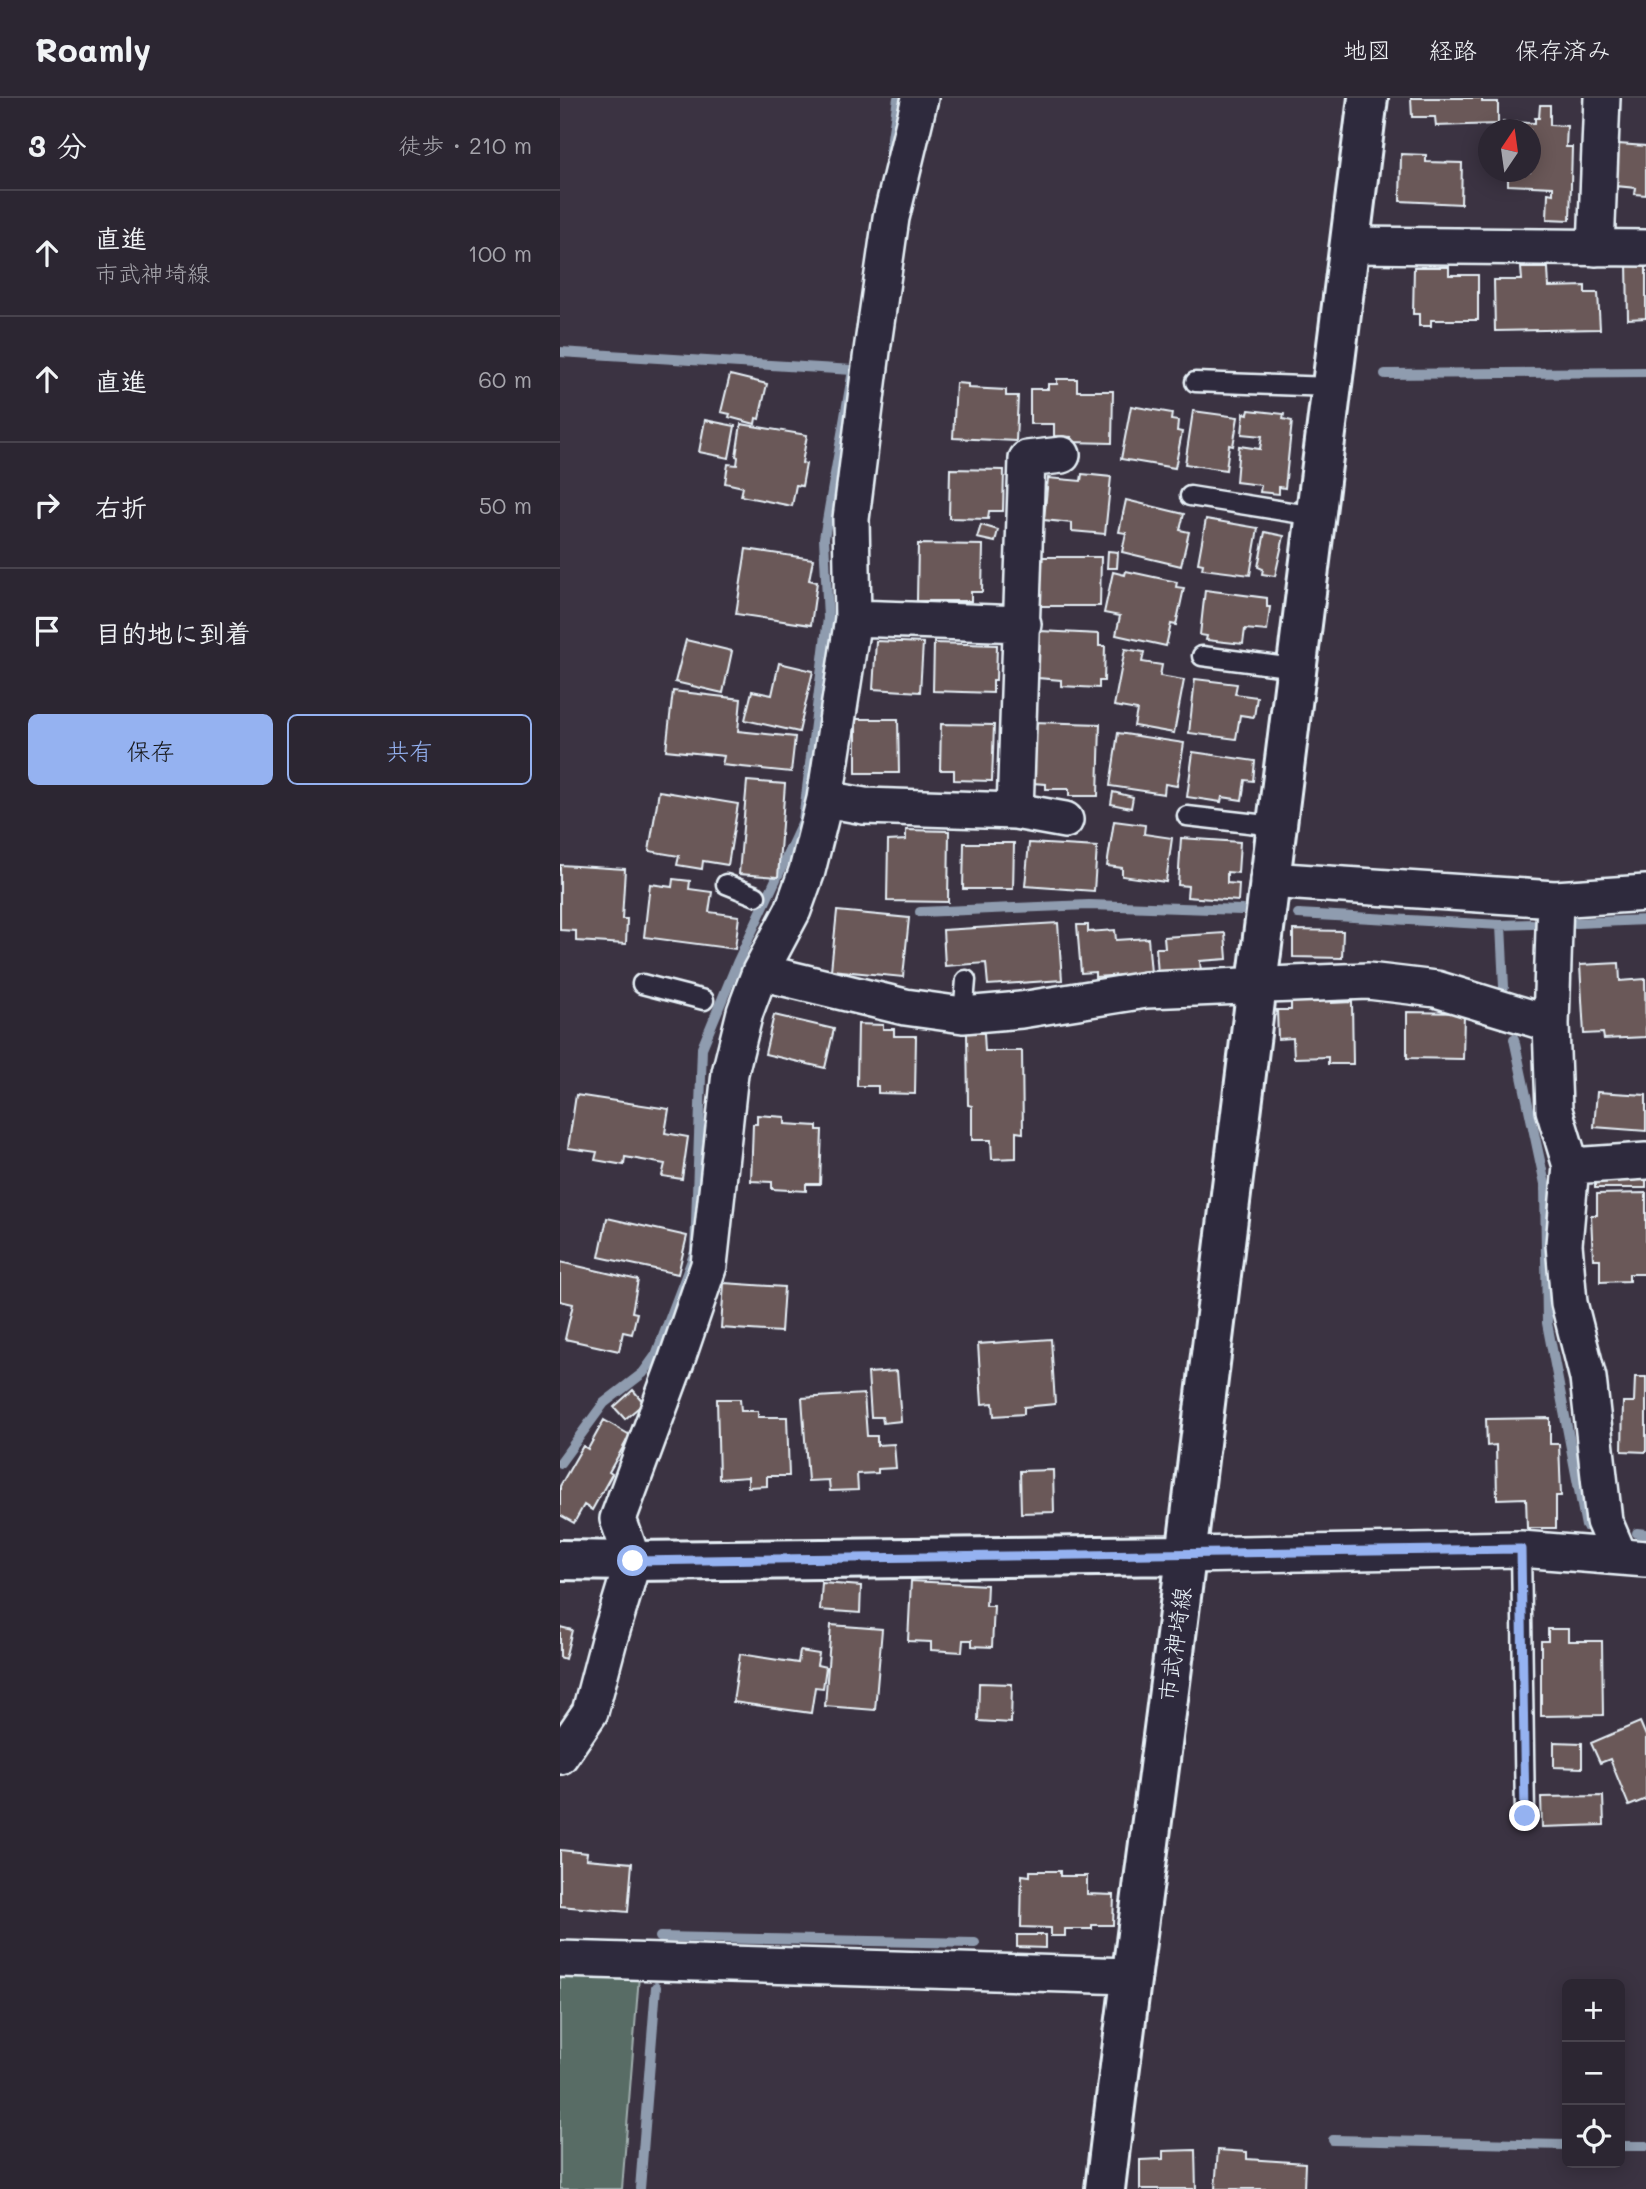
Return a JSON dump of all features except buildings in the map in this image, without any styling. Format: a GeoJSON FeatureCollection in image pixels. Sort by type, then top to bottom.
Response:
{"type":"FeatureCollection","features":[{"type":"Feature","properties":{"kind":"street"},"geometry":{"type":"LineString","coordinates":[[560,1756],[590,1712],[633,1561],[618,1520],[677,1362],[709,1265],[730,1073],[746,1012],[760,972],[793,910],[807,871],[825,799],[853,618],[851,519],[869,376],[891,218],[920,98]]}},
{"type":"Feature","properties":{"kind":"street"},"geometry":{"type":"LineString","coordinates":[[1368,98],[1268,880],[1186,1555],[1521,1549],[1632,1558]]}},
{"type":"Feature","properties":{"kind":"street"},"geometry":{"type":"LineString","coordinates":[[1596,248],[1602,98]]}},
{"type":"Feature","properties":{"kind":"street"},"geometry":{"type":"LineString","coordinates":[[1349,245],[1646,248]]}},
{"type":"Feature","properties":{"kind":"street"},"geometry":{"type":"LineString","coordinates":[[1015,811],[1027,459],[1062,455]]}},
{"type":"Feature","properties":{"kind":"street"},"geometry":{"type":"LineString","coordinates":[[853,618],[1023,624]]}},
{"type":"Feature","properties":{"kind":"street"},"geometry":{"type":"LineString","coordinates":[[825,799],[864,806],[1015,811],[1065,820]]}},
{"type":"Feature","properties":{"kind":"street"},"geometry":{"type":"LineString","coordinates":[[1268,880],[1555,899],[1646,893]]}},
{"type":"Feature","properties":{"kind":"street"},"geometry":{"type":"LineString","coordinates":[[1555,899],[1551,1024],[1555,1110],[1571,1166],[1564,1244],[1569,1303],[1587,1378],[1604,1521],[1632,1558]]}},
{"type":"Feature","properties":{"kind":"street"},"geometry":{"type":"LineString","coordinates":[[760,972],[905,1007],[963,1015],[1021,1010],[1146,990],[1368,981],[1436,989],[1551,1024]]}},
{"type":"Feature","properties":{"kind":"street"},"geometry":{"type":"LineString","coordinates":[[1571,1166],[1646,1161]]}},
{"type":"Feature","properties":{"kind":"street","name":"市武神埼線"},"geometry":{"type":"LineString","coordinates":[[560,1560],[1186,1555],[1130,1976],[1105,2189]]}},
{"type":"Feature","properties":{"kind":"street"},"geometry":{"type":"LineString","coordinates":[[560,1959],[1130,1976]]}},
{"type":"Feature","properties":{"kind":"lane"},"geometry":{"type":"LineString","coordinates":[[1195,382],[1331,387]]}},
{"type":"Feature","properties":{"kind":"lane"},"geometry":{"type":"LineString","coordinates":[[1191,496],[1315,516]]}},
{"type":"Feature","properties":{"kind":"lane"},"geometry":{"type":"LineString","coordinates":[[1202,656],[1295,668]]}},
{"type":"Feature","properties":{"kind":"lane"},"geometry":{"type":"LineString","coordinates":[[1187,816],[1275,826]]}},
{"type":"Feature","properties":{"kind":"lane"},"geometry":{"type":"LineString","coordinates":[[726,884],[756,896]]}},
{"type":"Feature","properties":{"kind":"lane"},"geometry":{"type":"LineString","coordinates":[[963,1015],[966,980]]}},
{"type":"Feature","properties":{"kind":"lane"},"geometry":{"type":"LineString","coordinates":[[642,984],[704,1000]]}},
{"type":"Feature","properties":{"kind":"lane"},"geometry":{"type":"LineString","coordinates":[[1521,1549],[1525,1816]]}},
{"type":"Feature","properties":{"kind":"green space"},"geometry":{"type":"Polygon","coordinates":[[[560,1973],[639,1976],[622,2189],[560,2189],[560,1973]]]}},
{"type":"Feature","properties":{"kind":"waterway"},"geometry":{"type":"LineString","coordinates":[[890,151],[898,98]]}},
{"type":"Feature","properties":{"kind":"waterway"},"geometry":{"type":"LineString","coordinates":[[560,352],[853,370]]}},
{"type":"Feature","properties":{"kind":"waterway"},"geometry":{"type":"LineString","coordinates":[[560,1463],[604,1403],[643,1373],[656,1355],[695,1252],[702,1048],[738,961],[803,821],[828,618],[824,538],[853,370]]}},
{"type":"Feature","properties":{"kind":"waterway"},"geometry":{"type":"LineString","coordinates":[[1385,374],[1646,372]]}},
{"type":"Feature","properties":{"kind":"waterway"},"geometry":{"type":"LineString","coordinates":[[920,912],[1089,905],[1242,910]]}},
{"type":"Feature","properties":{"kind":"waterway"},"geometry":{"type":"LineString","coordinates":[[1298,914],[1501,925],[1504,987]]}},
{"type":"Feature","properties":{"kind":"waterway"},"geometry":{"type":"LineString","coordinates":[[1576,923],[1646,920]]}},
{"type":"Feature","properties":{"kind":"waterway"},"geometry":{"type":"LineString","coordinates":[[1501,925],[1532,924]]}},
{"type":"Feature","properties":{"kind":"waterway"},"geometry":{"type":"LineString","coordinates":[[1514,1039],[1545,1184],[1547,1323],[1586,1526]]}},
{"type":"Feature","properties":{"kind":"waterway"},"geometry":{"type":"LineString","coordinates":[[1637,1533],[1646,1534]]}},
{"type":"Feature","properties":{"kind":"waterway"},"geometry":{"type":"LineString","coordinates":[[660,1937],[975,1943]]}},
{"type":"Feature","properties":{"kind":"waterway"},"geometry":{"type":"LineString","coordinates":[[640,2189],[656,1987]]}},
{"type":"Feature","properties":{"kind":"waterway"},"geometry":{"type":"LineString","coordinates":[[1333,2140],[1562,2145]]}},
{"type":"Feature","properties":{"kind":"waterway"},"geometry":{"type":"LineString","coordinates":[[1625,2146],[1646,2146]]}},
{"type":"Feature","properties":{"kind":"route"},"geometry":{"type":"LineString","coordinates":[[633,1561],[1521,1549],[1525,1816]]}}]}
